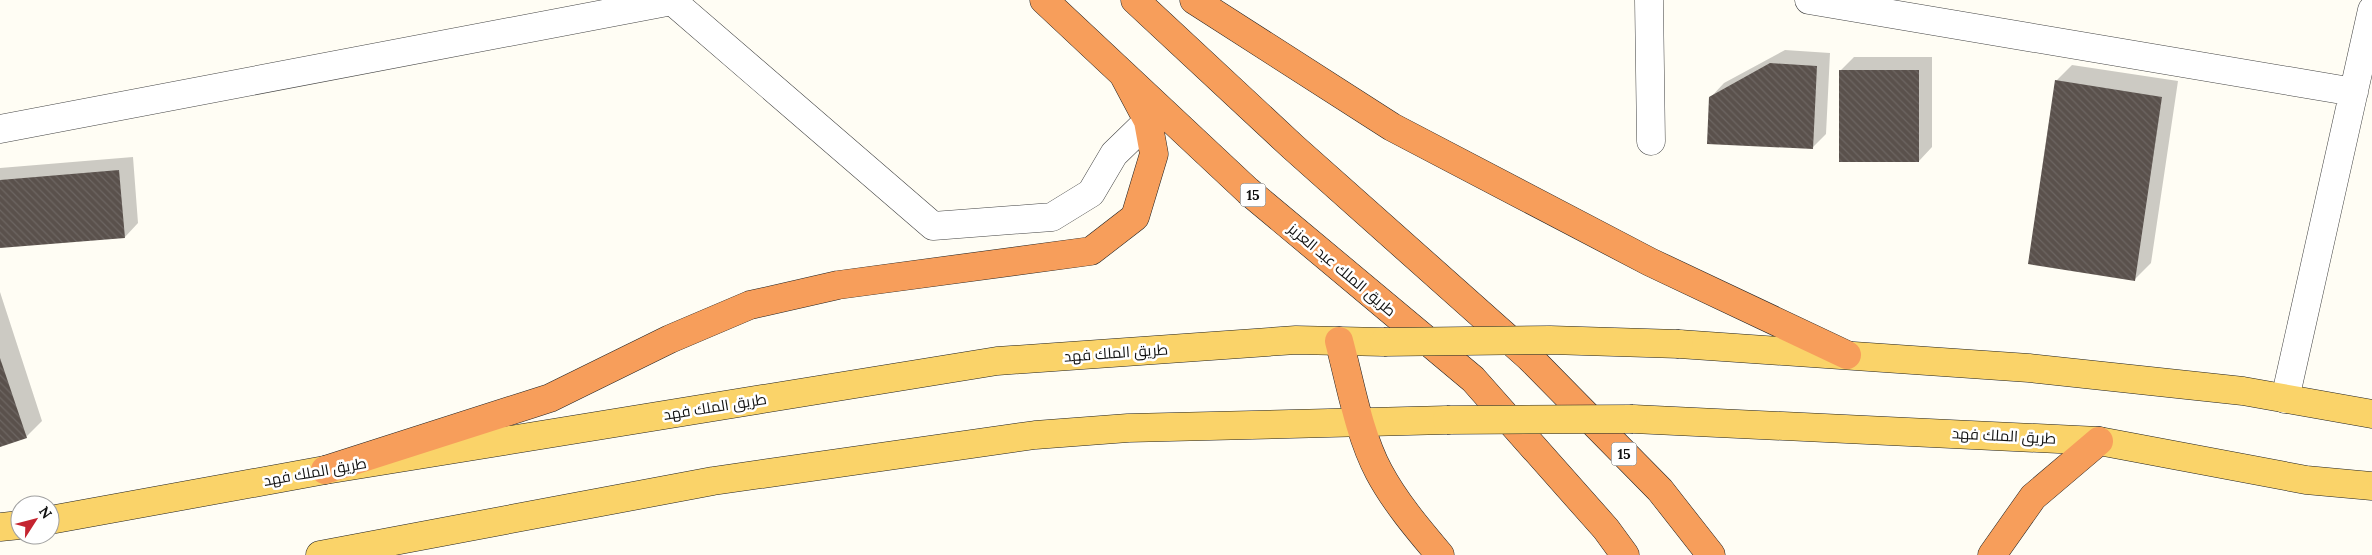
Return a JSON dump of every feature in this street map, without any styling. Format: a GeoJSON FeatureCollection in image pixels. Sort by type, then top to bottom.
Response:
{"type":"FeatureCollection","features":[{"type":"Feature","properties":{"kind":"highway","name":"طريق الملك عبد العزيز"},"geometry":{"type":"LineString","coordinates":[[1044,0],[1248,190],[1473,379],[1606,529],[1625,555]]}},
{"type":"Feature","properties":{"kind":"highway","name":"15"},"geometry":{"type":"LineString","coordinates":[[1135,0],[1293,146],[1530,358],[1660,490],[1711,555]]}},
{"type":"Feature","properties":{"kind":"highway"},"geometry":{"type":"LineString","coordinates":[[1194,0],[1392,127],[1650,262],[1847,355]]}},
{"type":"Feature","properties":{"kind":"highway"},"geometry":{"type":"LineString","coordinates":[[325,470],[550,398],[670,339],[750,305],[838,285],[1091,251],[1135,217],[1154,154],[1148,121],[1123,74]]}},
{"type":"Feature","properties":{"kind":"highway"},"geometry":{"type":"LineString","coordinates":[[1339,341],[1360,422],[1379,472],[1416,527],[1440,555]]}},
{"type":"Feature","properties":{"kind":"highway"},"geometry":{"type":"LineString","coordinates":[[1992,555],[2033,497],[2099,441]]}},
{"type":"Feature","properties":{"kind":"main road","name":"طريق الملك فهد"},"geometry":{"type":"LineString","coordinates":[[60,518],[325,470],[998,362],[1296,340],[1384,342],[1550,340],[1679,344],[1847,355]]}},
{"type":"Feature","properties":{"kind":"main road"},"geometry":{"type":"LineString","coordinates":[[1847,355],[2020,367],[2243,391],[2372,414]]}},
{"type":"Feature","properties":{"kind":"main road","name":"طريق الملك فهد"},"geometry":{"type":"LineString","coordinates":[[1360,422],[1633,419],[2099,441],[2306,480],[2372,486]]}},
{"type":"Feature","properties":{"kind":"main road"},"geometry":{"type":"LineString","coordinates":[[334,554],[713,481],[1035,435],[1128,428],[1360,422]]}},
{"type":"Feature","properties":{"kind":"street"},"geometry":{"type":"LineString","coordinates":[[1650,0],[1651,141]]}},
{"type":"Feature","properties":{"kind":"street"},"geometry":{"type":"LineString","coordinates":[[1810,0],[2354,92]]}},
{"type":"Feature","properties":{"kind":"street"},"geometry":{"type":"LineString","coordinates":[[0,129],[672,1],[933,226],[1052,217],[1091,193],[1114,154],[1148,121]]}},
{"type":"Feature","properties":{"kind":"street"},"geometry":{"type":"LineString","coordinates":[[2285,399],[2372,10]]}},
{"type":"Feature","properties":{"kind":"building"},"geometry":{"type":"Polygon","coordinates":[[[1770,63],[1817,66],[1813,149],[1707,144],[1709,97],[1770,63]]]}},
{"type":"Feature","properties":{"kind":"building"},"geometry":{"type":"Polygon","coordinates":[[[1839,70],[1919,70],[1919,162],[1839,162],[1839,70]]]}},
{"type":"Feature","properties":{"kind":"building"},"geometry":{"type":"Polygon","coordinates":[[[2055,80],[2162,97],[2135,281],[2028,264],[2055,80]]]}},
{"type":"Feature","properties":{"kind":"building"},"geometry":{"type":"Polygon","coordinates":[[[119,170],[125,238],[0,248],[0,180],[119,170]]]}},
{"type":"Feature","properties":{"kind":"building"},"geometry":{"type":"Polygon","coordinates":[[[0,358],[27,438],[0,447],[0,358]]]}}]}
